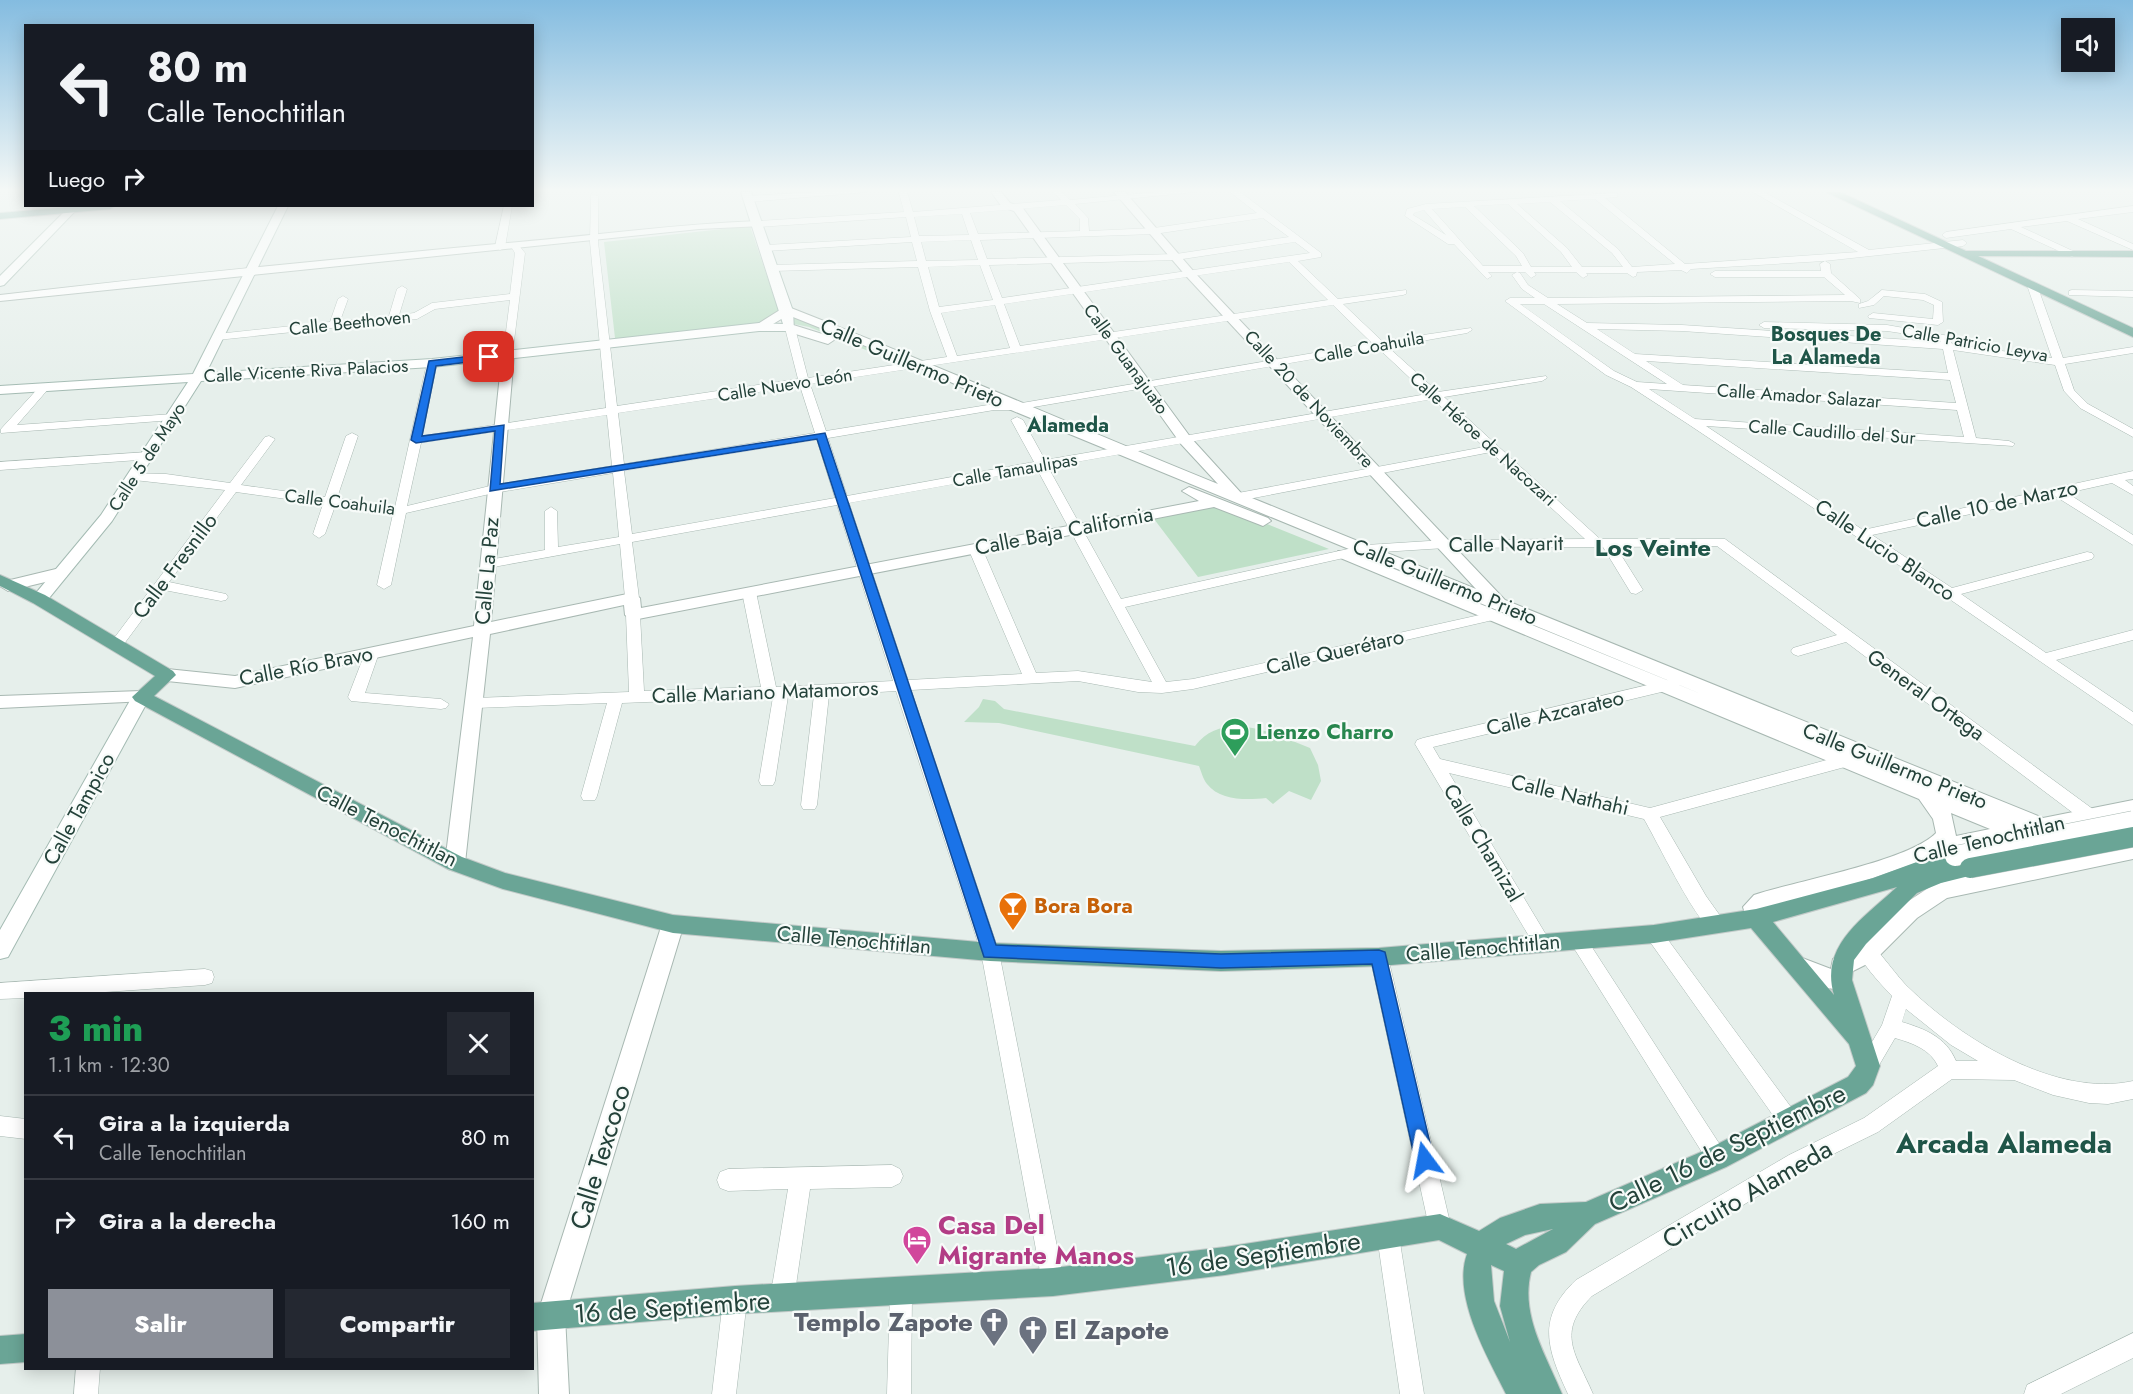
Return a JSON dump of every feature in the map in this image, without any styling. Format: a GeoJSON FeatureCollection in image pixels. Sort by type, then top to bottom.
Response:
{"type":"FeatureCollection","features":[{"type":"Feature","properties":{"kind":"main road"},"geometry":{"type":"LineString","coordinates":[[1982,257],[2032,285],[2133,333]]}},
{"type":"Feature","properties":{"kind":"main road"},"geometry":{"type":"LineString","coordinates":[[1986,257],[2022,265],[2072,293],[2133,322]]}},
{"type":"Feature","properties":{"kind":"main road"},"geometry":{"type":"LineString","coordinates":[[2022,265],[2133,259]]}},
{"type":"Feature","properties":{"kind":"main road","name":"Calle Río Bravo"},"geometry":{"type":"LineString","coordinates":[[4,583],[39,599],[167,675]]}},
{"type":"Feature","properties":{"kind":"main road","name":"Calle Tampico"},"geometry":{"type":"LineString","coordinates":[[141,697],[167,675]]}},
{"type":"Feature","properties":{"kind":"main road","name":"Calle Tenochtitlan"},"geometry":{"type":"LineString","coordinates":[[141,697],[455,863],[503,881],[673,924],[990,952],[1221,961],[1379,957],[1654,934],[1756,918],[1962,862],[2133,837]]}},
{"type":"Feature","properties":{"kind":"main road"},"geometry":{"type":"LineString","coordinates":[[1868,1066],[1841,973],[1843,958],[1862,945],[1910,887],[1962,862]]}},
{"type":"Feature","properties":{"kind":"main road"},"geometry":{"type":"LineString","coordinates":[[1756,918],[1859,1041]]}},
{"type":"Feature","properties":{"kind":"main road","name":"Calle 16 de Septiembre"},"geometry":{"type":"LineString","coordinates":[[1586,1215],[1717,1158],[1857,1085],[1864,1077],[1868,1066]]}},
{"type":"Feature","properties":{"kind":"main road"},"geometry":{"type":"LineString","coordinates":[[1521,1394],[1479,1300],[1477,1269],[1483,1246],[1504,1230],[1541,1217],[1586,1215]]}},
{"type":"Feature","properties":{"kind":"main road"},"geometry":{"type":"LineString","coordinates":[[1547,1394],[1528,1354],[1514,1306],[1514,1283],[1519,1264],[1529,1255],[1557,1243],[1586,1215]]}},
{"type":"Feature","properties":{"kind":"main road"},"geometry":{"type":"LineString","coordinates":[[1440,1227],[1519,1264]]}},
{"type":"Feature","properties":{"kind":"main road","name":"16 de Septiembre"},"geometry":{"type":"LineString","coordinates":[[542,1317],[735,1300],[901,1292],[1053,1281],[1225,1261],[1440,1227]]}},
{"type":"Feature","properties":{"kind":"main road"},"geometry":{"type":"LineString","coordinates":[[0,1350],[24,1347]]}},
{"type":"Feature","properties":{"kind":"street"},"geometry":{"type":"LineString","coordinates":[[0,283],[5,274],[22,257]]}},
{"type":"Feature","properties":{"kind":"street","name":"Calle 5 de Mayo"},"geometry":{"type":"LineString","coordinates":[[39,599],[107,518],[148,456],[197,378],[259,257]]}},
{"type":"Feature","properties":{"kind":"street"},"geometry":{"type":"LineString","coordinates":[[0,298],[392,257]]}},
{"type":"Feature","properties":{"kind":"street","name":"Calle La Paz"},"geometry":{"type":"LineString","coordinates":[[455,863],[482,629],[494,489],[520,257]]}},
{"type":"Feature","properties":{"kind":"street"},"geometry":{"type":"LineString","coordinates":[[597,257],[632,607],[637,697]]}},
{"type":"Feature","properties":{"kind":"street"},"geometry":{"type":"LineString","coordinates":[[769,257],[787,310],[804,382],[990,952],[1053,1281]]}},
{"type":"Feature","properties":{"kind":"street"},"geometry":{"type":"LineString","coordinates":[[921,257],[935,311],[952,359]]}},
{"type":"Feature","properties":{"kind":"street"},"geometry":{"type":"LineString","coordinates":[[984,257],[1016,350]]}},
{"type":"Feature","properties":{"kind":"street","name":"Calle Guanajuato"},"geometry":{"type":"LineString","coordinates":[[1052,257],[1186,441],[1238,497]]}},
{"type":"Feature","properties":{"kind":"street"},"geometry":{"type":"LineString","coordinates":[[772,268],[1174,257]]}},
{"type":"Feature","properties":{"kind":"street","name":"Calle 20 de Noviembre"},"geometry":{"type":"LineString","coordinates":[[1176,257],[1445,544],[1496,610]]}},
{"type":"Feature","properties":{"kind":"street"},"geometry":{"type":"LineString","coordinates":[[935,311],[1307,257]]}},
{"type":"Feature","properties":{"kind":"street"},"geometry":{"type":"LineString","coordinates":[[1472,257],[1483,273]]}},
{"type":"Feature","properties":{"kind":"street"},"geometry":{"type":"LineString","coordinates":[[1521,257],[1531,272]]}},
{"type":"Feature","properties":{"kind":"street"},"geometry":{"type":"LineString","coordinates":[[1569,257],[1581,272]]}},
{"type":"Feature","properties":{"kind":"street"},"geometry":{"type":"LineString","coordinates":[[1620,257],[1631,272]]}},
{"type":"Feature","properties":{"kind":"street"},"geometry":{"type":"LineString","coordinates":[[1671,257],[1692,274]]}},
{"type":"Feature","properties":{"kind":"street"},"geometry":{"type":"LineString","coordinates":[[1631,272],[1835,257]]}},
{"type":"Feature","properties":{"kind":"street"},"geometry":{"type":"LineString","coordinates":[[1824,258],[1826,274]]}},
{"type":"Feature","properties":{"kind":"street","name":"Calle Héroe de Nacozari"},"geometry":{"type":"LineString","coordinates":[[1292,260],[1380,345],[1602,543],[1636,590]]}},
{"type":"Feature","properties":{"kind":"street"},"geometry":{"type":"LineString","coordinates":[[1483,273],[1517,275],[1531,272]]}},
{"type":"Feature","properties":{"kind":"street"},"geometry":{"type":"LineString","coordinates":[[1483,273],[1826,274],[1887,328]]}},
{"type":"Feature","properties":{"kind":"street"},"geometry":{"type":"LineString","coordinates":[[1517,275],[1525,287],[1682,389]]}},
{"type":"Feature","properties":{"kind":"street"},"geometry":{"type":"LineString","coordinates":[[2032,285],[2069,391],[2084,406],[2132,433]]}},
{"type":"Feature","properties":{"kind":"street"},"geometry":{"type":"LineString","coordinates":[[393,318],[402,289]]}},
{"type":"Feature","properties":{"kind":"street","name":"Calle Nuevo León"},"geometry":{"type":"LineString","coordinates":[[416,440],[1403,292]]}},
{"type":"Feature","properties":{"kind":"street"},"geometry":{"type":"LineString","coordinates":[[1862,306],[1871,303],[1879,294],[1887,292],[1925,297],[1939,304],[1938,322],[1873,315]]}},
{"type":"Feature","properties":{"kind":"street"},"geometry":{"type":"LineString","coordinates":[[2072,293],[2133,294]]}},
{"type":"Feature","properties":{"kind":"street","name":"Calle Beethoven"},"geometry":{"type":"LineString","coordinates":[[217,337],[417,316],[432,306],[515,296]]}},
{"type":"Feature","properties":{"kind":"street"},"geometry":{"type":"LineString","coordinates":[[1635,385],[1610,373],[1510,301],[1854,298]]}},
{"type":"Feature","properties":{"kind":"street"},"geometry":{"type":"LineString","coordinates":[[334,325],[343,299]]}},
{"type":"Feature","properties":{"kind":"street"},"geometry":{"type":"LineString","coordinates":[[759,327],[787,310]]}},
{"type":"Feature","properties":{"kind":"street","name":"Calle Guillermo Prieto"},"geometry":{"type":"LineString","coordinates":[[787,310],[922,364],[1102,455],[1342,553],[1686,680],[2041,826],[2101,857]]}},
{"type":"Feature","properties":{"kind":"street","name":"Calle Patricio Leyva"},"geometry":{"type":"LineString","coordinates":[[1682,328],[1839,325],[1887,328],[1946,342],[2059,360],[2133,350]]}},
{"type":"Feature","properties":{"kind":"street"},"geometry":{"type":"LineString","coordinates":[[1586,326],[1682,328],[1946,342],[1971,442]]}},
{"type":"Feature","properties":{"kind":"street","name":"Calle Vicente Riva Palacios"},"geometry":{"type":"LineString","coordinates":[[0,390],[91,381],[197,378],[432,363],[508,355],[605,340],[624,343],[759,327],[790,328]]}},
{"type":"Feature","properties":{"kind":"street","name":"Calle Guillermo Prieto"},"geometry":{"type":"LineString","coordinates":[[790,328],[899,368],[994,407],[1123,451],[1366,549],[1663,687],[2015,831],[2076,863]]}},
{"type":"Feature","properties":{"kind":"street","name":"Calle Coahuila"},"geometry":{"type":"LineString","coordinates":[[1017,413],[1146,385],[1467,330]]}},
{"type":"Feature","properties":{"kind":"street"},"geometry":{"type":"LineString","coordinates":[[1633,357],[1955,377]]}},
{"type":"Feature","properties":{"kind":"street"},"geometry":{"type":"LineString","coordinates":[[384,585],[432,363]]}},
{"type":"Feature","properties":{"kind":"street","name":"Calle Tamaulipas"},"geometry":{"type":"LineString","coordinates":[[488,564],[1186,441],[1323,414],[1542,378]]}},
{"type":"Feature","properties":{"kind":"street","name":"Calle Amador Salazar"},"geometry":{"type":"LineString","coordinates":[[1635,385],[1963,407]]}},
{"type":"Feature","properties":{"kind":"street","name":"Calle Lucio Blanco"},"geometry":{"type":"LineString","coordinates":[[1635,385],[1950,593],[2133,720]]}},
{"type":"Feature","properties":{"kind":"street"},"geometry":{"type":"LineString","coordinates":[[3,432],[45,387]]}},
{"type":"Feature","properties":{"kind":"street","name":"Calle Coahuila"},"geometry":{"type":"LineString","coordinates":[[134,476],[166,478],[400,511],[494,489],[994,407]]}},
{"type":"Feature","properties":{"kind":"street"},"geometry":{"type":"LineString","coordinates":[[1017,413],[1042,465],[1162,688]]}},
{"type":"Feature","properties":{"kind":"street"},"geometry":{"type":"LineString","coordinates":[[3,432],[173,417]]}},
{"type":"Feature","properties":{"kind":"street","name":"Calle Caudillo del Sur"},"geometry":{"type":"LineString","coordinates":[[1692,422],[2009,444]]}},
{"type":"Feature","properties":{"kind":"street"},"geometry":{"type":"LineString","coordinates":[[319,534],[352,436]]}},
{"type":"Feature","properties":{"kind":"street","name":"Calle Fresnillo"},"geometry":{"type":"LineString","coordinates":[[116,645],[269,439]]}},
{"type":"Feature","properties":{"kind":"street","name":"Calle Baja California"},"geometry":{"type":"LineString","coordinates":[[632,607],[749,592],[1495,448]]}},
{"type":"Feature","properties":{"kind":"street"},"geometry":{"type":"LineString","coordinates":[[0,466],[148,456]]}},
{"type":"Feature","properties":{"kind":"street","name":"Calle 10 de Marzo"},"geometry":{"type":"LineString","coordinates":[[1860,534],[2133,475]]}},
{"type":"Feature","properties":{"kind":"street"},"geometry":{"type":"LineString","coordinates":[[2114,479],[2133,491]]}},
{"type":"Feature","properties":{"kind":"street"},"geometry":{"type":"LineString","coordinates":[[2056,492],[2133,541]]}},
{"type":"Feature","properties":{"kind":"street"},"geometry":{"type":"LineString","coordinates":[[551,511],[552,553]]}},
{"type":"Feature","properties":{"kind":"street","name":"Calle Nayarit"},"geometry":{"type":"LineString","coordinates":[[1118,604],[1366,549],[1445,544],[1720,542]]}},
{"type":"Feature","properties":{"kind":"street","name":"General Ortega"},"geometry":{"type":"LineString","coordinates":[[1720,542],[2133,849]]}},
{"type":"Feature","properties":{"kind":"street"},"geometry":{"type":"LineString","coordinates":[[975,549],[1031,679]]}},
{"type":"Feature","properties":{"kind":"street"},"geometry":{"type":"LineString","coordinates":[[1950,593],[2087,556]]}},
{"type":"Feature","properties":{"kind":"street"},"geometry":{"type":"LineString","coordinates":[[4,583],[60,573]]}},
{"type":"Feature","properties":{"kind":"street"},"geometry":{"type":"LineString","coordinates":[[161,585],[221,597]]}},
{"type":"Feature","properties":{"kind":"street"},"geometry":{"type":"LineString","coordinates":[[749,592],[775,691],[767,781]]}},
{"type":"Feature","properties":{"kind":"street","name":"Calle Río Bravo"},"geometry":{"type":"LineString","coordinates":[[167,675],[235,682],[482,629],[632,607]]}},
{"type":"Feature","properties":{"kind":"street","name":"Calle Querétaro"},"geometry":{"type":"LineString","coordinates":[[1162,688],[1193,684],[1496,610]]}},
{"type":"Feature","properties":{"kind":"street"},"geometry":{"type":"LineString","coordinates":[[2045,658],[2133,635]]}},
{"type":"Feature","properties":{"kind":"street"},"geometry":{"type":"LineString","coordinates":[[1798,651],[1848,637]]}},
{"type":"Feature","properties":{"kind":"street"},"geometry":{"type":"LineString","coordinates":[[372,653],[356,698],[441,704]]}},
{"type":"Feature","properties":{"kind":"street","name":"Calle Mariano Matamoros"},"geometry":{"type":"LineString","coordinates":[[474,702],[822,690],[1078,676],[1138,687],[1162,688]]}},
{"type":"Feature","properties":{"kind":"street","name":"Calle Azcarateo"},"geometry":{"type":"LineString","coordinates":[[1423,744],[1686,680]]}},
{"type":"Feature","properties":{"kind":"street"},"geometry":{"type":"LineString","coordinates":[[809,806],[822,690]]}},
{"type":"Feature","properties":{"kind":"street","name":"Calle Tenochtitlan"},"geometry":{"type":"LineString","coordinates":[[0,702],[141,697]]}},
{"type":"Feature","properties":{"kind":"street","name":"Calle Tampico"},"geometry":{"type":"LineString","coordinates":[[0,950],[5,932],[141,697]]}},
{"type":"Feature","properties":{"kind":"street"},"geometry":{"type":"LineString","coordinates":[[590,796],[616,698]]}},
{"type":"Feature","properties":{"kind":"street","name":"Calle Chamizal"},"geometry":{"type":"LineString","coordinates":[[1423,744],[1542,943]]}},
{"type":"Feature","properties":{"kind":"street"},"geometry":{"type":"LineString","coordinates":[[1650,814],[1845,762],[1866,754]]}},
{"type":"Feature","properties":{"kind":"street","name":"Calle Nathahi"},"geometry":{"type":"LineString","coordinates":[[1435,764],[1650,814],[1700,901],[1717,924]]}},
{"type":"Feature","properties":{"kind":"street"},"geometry":{"type":"LineString","coordinates":[[1927,796],[1943,817],[1946,835],[1934,848]]}},
{"type":"Feature","properties":{"kind":"street","name":"Calle Tenochtitlan"},"geometry":{"type":"LineString","coordinates":[[1756,918],[1754,907],[1762,901],[1863,873],[1934,848],[2133,808]]}},
{"type":"Feature","properties":{"kind":"street","name":"Calle Tenochtitlan"},"geometry":{"type":"LineString","coordinates":[[1962,862],[2133,821]]}},
{"type":"Feature","properties":{"kind":"street","name":"Calle Tenochtitlan"},"geometry":{"type":"LineString","coordinates":[[1862,945],[1940,891],[1968,883],[2076,863],[2133,849]]}},
{"type":"Feature","properties":{"kind":"street","name":"Calle Texcoco"},"geometry":{"type":"LineString","coordinates":[[554,1394],[542,1317],[673,924]]}},
{"type":"Feature","properties":{"kind":"street"},"geometry":{"type":"LineString","coordinates":[[1654,934],[1789,1120]]}},
{"type":"Feature","properties":{"kind":"street"},"geometry":{"type":"LineString","coordinates":[[1578,940],[1717,1158]]}},
{"type":"Feature","properties":{"kind":"street"},"geometry":{"type":"LineString","coordinates":[[1862,945],[1902,994],[1947,1031],[1976,1050],[2053,1086],[2083,1094],[2102,1095],[2133,1090]]}},
{"type":"Feature","properties":{"kind":"street"},"geometry":{"type":"LineString","coordinates":[[1379,957],[1440,1227]]}},
{"type":"Feature","properties":{"kind":"street"},"geometry":{"type":"LineString","coordinates":[[1797,966],[1818,976],[1841,973]]}},
{"type":"Feature","properties":{"kind":"street"},"geometry":{"type":"LineString","coordinates":[[0,991],[205,977],[198,992]]}},
{"type":"Feature","properties":{"kind":"street"},"geometry":{"type":"LineString","coordinates":[[1868,1066],[1890,1028],[1902,994]]}},
{"type":"Feature","properties":{"kind":"street"},"geometry":{"type":"LineString","coordinates":[[1890,1028],[1917,1034],[1932,1044],[1944,1057],[1948,1070],[2018,1071]]}},
{"type":"Feature","properties":{"kind":"street","name":"Circuito Alameda"},"geometry":{"type":"LineString","coordinates":[[1581,1394],[1559,1338],[1563,1309],[1572,1298],[1796,1162],[1871,1125],[1948,1070]]}},
{"type":"Feature","properties":{"kind":"street"},"geometry":{"type":"LineString","coordinates":[[0,1126],[24,1129]]}},
{"type":"Feature","properties":{"kind":"street"},"geometry":{"type":"LineString","coordinates":[[728,1180],[892,1176]]}},
{"type":"Feature","properties":{"kind":"street"},"geometry":{"type":"LineString","coordinates":[[782,1299],[801,1178]]}},
{"type":"Feature","properties":{"kind":"street"},"geometry":{"type":"LineString","coordinates":[[1388,1236],[1412,1394]]}},
{"type":"Feature","properties":{"kind":"street"},"geometry":{"type":"LineString","coordinates":[[899,1394],[901,1292]]}},
{"type":"Feature","properties":{"kind":"street"},"geometry":{"type":"LineString","coordinates":[[724,1394],[735,1300]]}},
{"type":"Feature","properties":{"kind":"street"},"geometry":{"type":"LineString","coordinates":[[2036,1394],[2133,1345]]}},
{"type":"Feature","properties":{"kind":"street"},"geometry":{"type":"LineString","coordinates":[[86,1394],[88,1370]]}},
{"type":"Feature","properties":{"kind":"green space"},"geometry":{"type":"Polygon","coordinates":[[[606,257],[760,257],[779,312],[771,319],[755,324],[625,341],[615,338],[606,257]]]}},
{"type":"Feature","properties":{"kind":"green space"},"geometry":{"type":"Polygon","coordinates":[[[792,316],[908,364],[903,365],[809,327],[794,324],[792,316]]]}},
{"type":"Feature","properties":{"kind":"green space"},"geometry":{"type":"Polygon","coordinates":[[[1215,503],[1329,549],[1198,577],[1151,515],[1215,503]]]}},
{"type":"Feature","properties":{"kind":"green space","name":"Lienzo Charro"},"geometry":{"type":"Polygon","coordinates":[[[983,699],[995,701],[1004,709],[1195,746],[1207,735],[1220,728],[1250,727],[1310,748],[1318,765],[1321,781],[1311,800],[1289,791],[1273,804],[1266,798],[1234,798],[1212,790],[1199,766],[999,723],[964,722],[979,707],[983,699]]]}},
{"type":"Feature","properties":{"kind":"place","name":"Lienzo Charro"},"geometry":{"type":"Point","coordinates":[1235,758]}},
{"type":"Feature","properties":{"kind":"place","name":"Bora Bora"},"geometry":{"type":"Point","coordinates":[1013,932]}},
{"type":"Feature","properties":{"kind":"place","name":"Casa Del Migrante Manos"},"geometry":{"type":"Point","coordinates":[917,1266]}},
{"type":"Feature","properties":{"kind":"place","name":"Templo Zapote"},"geometry":{"type":"Point","coordinates":[994,1348]}},
{"type":"Feature","properties":{"kind":"place","name":"El Zapote"},"geometry":{"type":"Point","coordinates":[1033,1356]}},
{"type":"Feature","properties":{"kind":"district","name":"Bosques De La Alameda"},"geometry":{"type":"Point","coordinates":[1826,346]}},
{"type":"Feature","properties":{"kind":"district","name":"Alameda"},"geometry":{"type":"Point","coordinates":[1068,425]}},
{"type":"Feature","properties":{"kind":"district","name":"Los Veinte"},"geometry":{"type":"Point","coordinates":[1653,547]}},
{"type":"Feature","properties":{"kind":"district","name":"Arcada Alameda"},"geometry":{"type":"Point","coordinates":[2004,1143]}},
{"type":"Feature","properties":{"kind":"route"},"geometry":{"type":"LineString","coordinates":[[489,357],[432,363],[416,440],[501,427],[494,489],[821,435],[942,812],[990,952],[1221,961],[1379,957],[1425,1160]]}}]}
